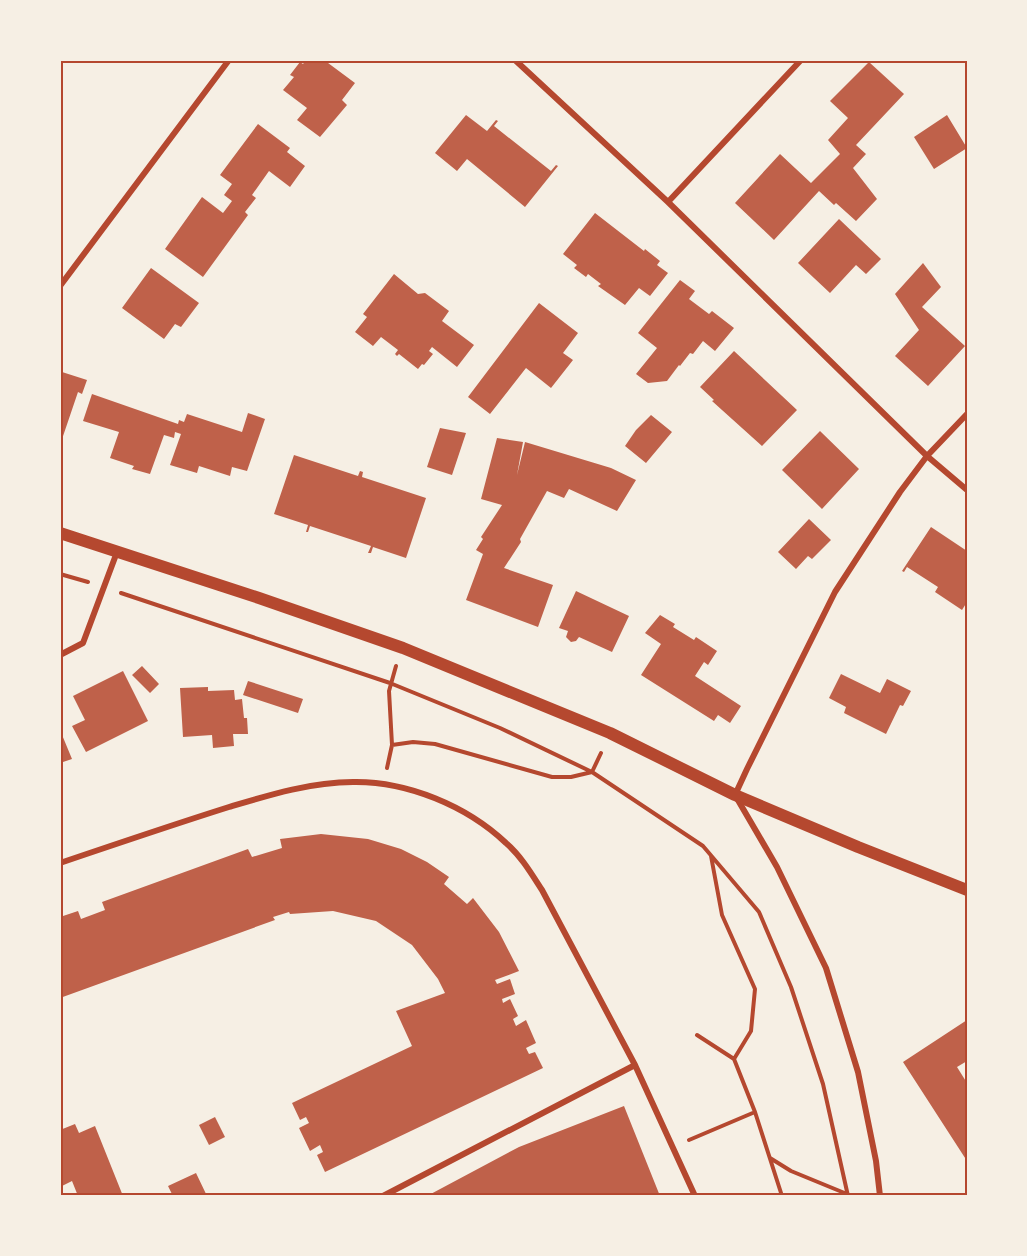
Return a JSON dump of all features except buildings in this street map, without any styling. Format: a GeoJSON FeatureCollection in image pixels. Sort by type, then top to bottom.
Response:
{"type":"FeatureCollection","features":[{"type":"Feature","properties":{"kind":"main road"},"geometry":{"type":"LineString","coordinates":[[60,533],[403,648],[610,733],[735,795],[967,890]]}},
{"type":"Feature","properties":{"kind":"street"},"geometry":{"type":"LineString","coordinates":[[60,286],[229,60]]}},
{"type":"Feature","properties":{"kind":"street"},"geometry":{"type":"LineString","coordinates":[[515,60],[668,202],[927,456],[967,489]]}},
{"type":"Feature","properties":{"kind":"street"},"geometry":{"type":"LineString","coordinates":[[668,202],[801,60]]}},
{"type":"Feature","properties":{"kind":"street"},"geometry":{"type":"LineString","coordinates":[[880,1196],[876,1161],[858,1072],[826,968],[777,867],[735,795],[835,592],[900,492],[927,456],[967,414]]}},
{"type":"Feature","properties":{"kind":"street"},"geometry":{"type":"LineString","coordinates":[[60,655],[83,643],[117,551]]}},
{"type":"Feature","properties":{"kind":"street"},"geometry":{"type":"LineString","coordinates":[[60,863],[171,825],[275,794],[352,782],[383,783],[415,791],[450,805],[479,821],[525,863],[561,925],[635,1065],[695,1196]]}},
{"type":"Feature","properties":{"kind":"street"},"geometry":{"type":"LineString","coordinates":[[383,1196],[635,1065]]}},
{"type":"Feature","properties":{"kind":"path"},"geometry":{"type":"LineString","coordinates":[[60,574],[390,683],[500,728],[592,772],[703,846],[759,912],[791,987],[823,1084],[847,1195]]}},
{"type":"Feature","properties":{"kind":"path"},"geometry":{"type":"LineString","coordinates":[[383,783],[392,745],[389,691]]}},
{"type":"Feature","properties":{"kind":"path"},"geometry":{"type":"LineString","coordinates":[[592,772],[610,733]]}},
{"type":"Feature","properties":{"kind":"path"},"geometry":{"type":"LineString","coordinates":[[392,745],[413,742],[435,744],[552,777],[571,777],[592,772]]}},
{"type":"Feature","properties":{"kind":"path"},"geometry":{"type":"LineString","coordinates":[[711,855],[722,915],[755,989],[751,1031],[734,1059]]}},
{"type":"Feature","properties":{"kind":"path"},"geometry":{"type":"LineString","coordinates":[[697,1035],[734,1059],[755,1112],[782,1196]]}},
{"type":"Feature","properties":{"kind":"path"},"geometry":{"type":"LineString","coordinates":[[673,1146],[755,1112]]}},
{"type":"Feature","properties":{"kind":"path"},"geometry":{"type":"LineString","coordinates":[[769,1158],[791,1171],[847,1195]]}}]}
